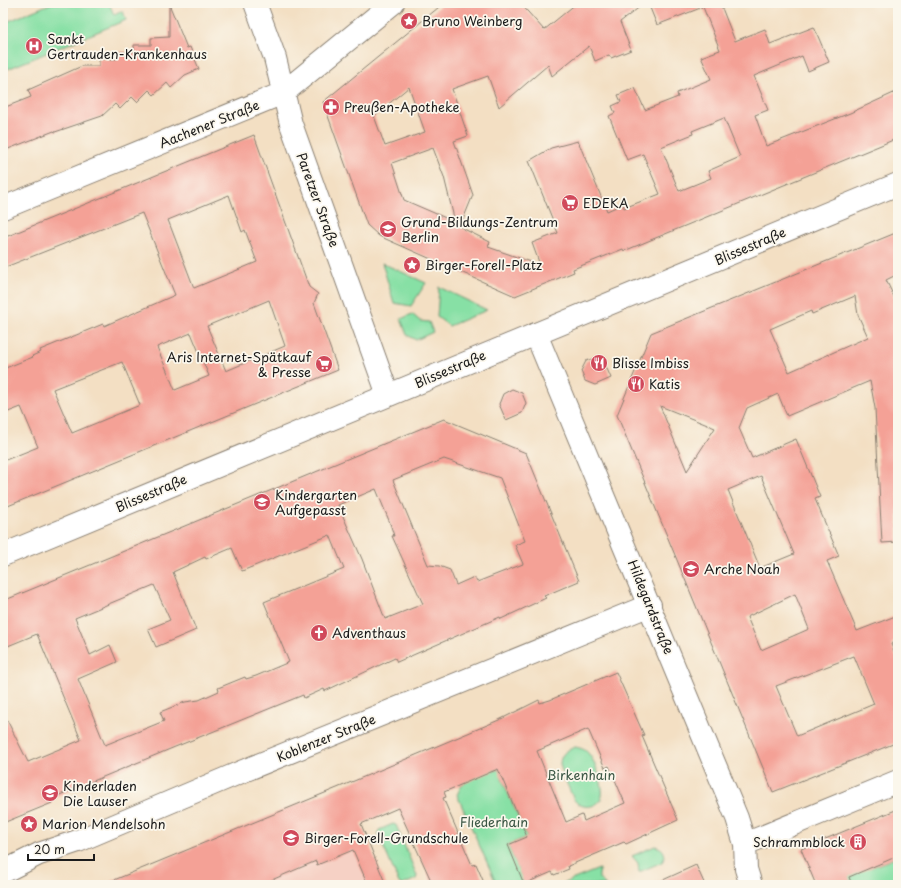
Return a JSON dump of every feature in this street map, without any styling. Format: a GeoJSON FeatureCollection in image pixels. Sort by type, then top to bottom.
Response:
{"type":"FeatureCollection","features":[{"type":"Feature","properties":{"kind":"street","name":"Paretzer Straße"},"geometry":{"type":"LineString","coordinates":[[255,3],[274,58],[291,124],[388,395]]}},
{"type":"Feature","properties":{"kind":"street","name":"Aachener Straße"},"geometry":{"type":"LineString","coordinates":[[3,208],[283,93],[392,3]]}},
{"type":"Feature","properties":{"kind":"street","name":"Blissestraße"},"geometry":{"type":"LineString","coordinates":[[3,555],[898,184]]}},
{"type":"Feature","properties":{"kind":"street","name":"Hildegardstraße"},"geometry":{"type":"LineString","coordinates":[[536,334],[650,605],[737,818],[745,844],[746,869],[751,885]]}},
{"type":"Feature","properties":{"kind":"street","name":"Koblenzer Straße"},"geometry":{"type":"LineString","coordinates":[[11,875],[40,854],[78,841],[241,772],[650,605]]}},
{"type":"Feature","properties":{"kind":"street"},"geometry":{"type":"LineString","coordinates":[[745,844],[898,782]]}},
{"type":"Feature","properties":{"kind":"shaded area","name":"Birger-Forell-Grundschule"},"geometry":{"type":"Polygon","coordinates":[[[345,785],[386,885],[179,885],[168,858],[345,785]]]}},
{"type":"Feature","properties":{"kind":"green space","name":"Sankt Gertrauden-Krankenhaus"},"geometry":{"type":"Polygon","coordinates":[[[52,3],[109,3],[114,15],[123,11],[126,20],[3,71],[3,8],[9,21],[52,3]]]}},
{"type":"Feature","properties":{"kind":"green space"},"geometry":{"type":"Polygon","coordinates":[[[382,263],[426,283],[411,306],[394,303],[382,263]]]}},
{"type":"Feature","properties":{"kind":"green space"},"geometry":{"type":"Polygon","coordinates":[[[439,287],[487,310],[449,326],[437,317],[439,287]]]}},
{"type":"Feature","properties":{"kind":"green space"},"geometry":{"type":"Polygon","coordinates":[[[412,314],[420,321],[429,322],[433,332],[416,340],[407,335],[401,319],[412,314]]]}},
{"type":"Feature","properties":{"kind":"green space","name":"Birkenhain"},"geometry":{"type":"Polygon","coordinates":[[[575,747],[581,748],[588,753],[594,762],[599,775],[602,795],[599,802],[592,806],[581,805],[575,801],[560,764],[563,754],[575,747]]]}},
{"type":"Feature","properties":{"kind":"green space","name":"Fliederhain"},"geometry":{"type":"Polygon","coordinates":[[[501,768],[502,779],[527,837],[508,845],[525,885],[497,885],[457,795],[462,784],[493,769],[494,771],[501,768]]]}},
{"type":"Feature","properties":{"kind":"green space"},"geometry":{"type":"Polygon","coordinates":[[[393,824],[396,825],[417,876],[416,879],[402,885],[399,883],[378,834],[379,830],[393,824]]]}},
{"type":"Feature","properties":{"kind":"green space"},"geometry":{"type":"Polygon","coordinates":[[[655,846],[661,849],[664,853],[665,857],[662,862],[639,872],[638,863],[632,856],[655,846]]]}},
{"type":"Feature","properties":{"kind":"green space"},"geometry":{"type":"Polygon","coordinates":[[[898,850],[898,885],[852,885],[846,872],[872,867],[895,858],[898,850]]]}},
{"type":"Feature","properties":{"kind":"green space"},"geometry":{"type":"Polygon","coordinates":[[[599,869],[599,879],[606,885],[559,885],[599,869]]]}},
{"type":"Feature","properties":{"kind":"building"},"geometry":{"type":"Polygon","coordinates":[[[444,3],[520,3],[544,30],[577,3],[645,3],[620,22],[631,50],[611,58],[609,55],[595,61],[589,46],[552,76],[548,65],[499,107],[488,76],[452,89],[468,136],[454,141],[473,195],[460,227],[490,242],[488,247],[540,265],[532,243],[558,233],[529,161],[551,148],[578,141],[607,211],[623,204],[624,208],[660,194],[643,154],[627,160],[609,116],[615,113],[612,106],[621,102],[618,95],[635,88],[645,110],[678,97],[677,93],[711,79],[701,57],[720,50],[703,7],[657,25],[648,3],[720,3],[735,41],[765,29],[770,44],[814,27],[829,62],[808,71],[802,56],[754,76],[768,110],[755,115],[766,146],[850,113],[898,91],[898,138],[624,251],[623,249],[573,269],[574,272],[515,296],[379,236],[367,225],[323,102],[444,3]],[[409,87],[374,116],[385,146],[425,132],[409,87]],[[724,118],[692,131],[693,134],[661,147],[679,191],[711,178],[708,171],[740,157],[724,118]],[[433,148],[392,163],[404,200],[455,222],[444,177],[433,148]]]}},
{"type":"Feature","properties":{"kind":"building"},"geometry":{"type":"Polygon","coordinates":[[[169,4],[187,48],[190,47],[199,69],[185,75],[171,88],[167,83],[154,95],[149,90],[137,102],[132,97],[120,109],[115,104],[102,116],[55,132],[54,131],[3,151],[3,108],[31,97],[28,90],[82,66],[99,66],[99,59],[117,59],[117,52],[134,52],[134,45],[151,45],[151,38],[169,37],[169,4]]]}},
{"type":"Feature","properties":{"kind":"building"},"geometry":{"type":"Polygon","coordinates":[[[254,135],[309,287],[318,294],[314,303],[338,370],[3,508],[3,461],[38,447],[21,407],[3,414],[3,369],[33,357],[32,356],[41,352],[40,350],[103,324],[104,326],[175,295],[142,213],[3,268],[3,238],[254,135]],[[229,195],[168,220],[194,288],[257,262],[245,230],[242,232],[229,195]],[[269,300],[207,326],[226,371],[285,346],[269,300]],[[191,333],[157,347],[175,390],[209,376],[191,333]],[[122,362],[53,389],[72,433],[140,405],[122,362]]]}},
{"type":"Feature","properties":{"kind":"building"},"geometry":{"type":"Polygon","coordinates":[[[898,232],[898,274],[886,280],[898,305],[898,542],[882,543],[875,408],[870,381],[787,416],[778,394],[747,408],[739,428],[752,458],[796,439],[820,497],[815,499],[839,556],[827,561],[857,631],[898,615],[898,641],[891,644],[898,661],[898,742],[773,792],[617,415],[651,333],[898,232]],[[855,296],[812,314],[811,311],[770,329],[789,372],[868,337],[858,315],[855,296]],[[660,406],[687,471],[715,428],[660,406]],[[761,476],[728,490],[760,568],[794,554],[761,476]],[[795,594],[747,617],[761,650],[809,629],[795,594]],[[854,656],[776,686],[797,736],[874,704],[854,656]]]}},
{"type":"Feature","properties":{"kind":"building"},"geometry":{"type":"Polygon","coordinates":[[[595,358],[604,362],[611,378],[595,385],[585,381],[581,371],[586,361],[595,358]]]}},
{"type":"Feature","properties":{"kind":"building"},"geometry":{"type":"Polygon","coordinates":[[[512,389],[522,393],[526,403],[522,413],[506,420],[499,404],[503,394],[512,389]]]}},
{"type":"Feature","properties":{"kind":"building"},"geometry":{"type":"Polygon","coordinates":[[[444,419],[526,453],[579,581],[544,596],[546,598],[501,619],[500,617],[397,662],[395,658],[325,691],[324,689],[304,698],[303,695],[175,747],[50,799],[52,803],[3,823],[3,712],[28,762],[81,740],[37,634],[3,648],[3,601],[444,419]],[[444,459],[393,480],[428,565],[439,566],[450,570],[456,585],[474,577],[477,582],[523,564],[515,545],[525,541],[500,478],[444,459]],[[376,489],[338,505],[362,559],[385,619],[423,604],[392,536],[394,536],[390,523],[376,489]],[[330,535],[242,571],[232,548],[206,559],[205,557],[173,572],[196,630],[156,647],[148,629],[170,620],[154,585],[75,618],[90,655],[110,645],[117,662],[78,679],[105,745],[164,721],[160,712],[185,702],[199,700],[219,691],[218,688],[245,677],[246,679],[256,676],[289,662],[264,602],[344,569],[330,535]]]}},
{"type":"Feature","properties":{"kind":"building"},"geometry":{"type":"Polygon","coordinates":[[[616,672],[644,735],[642,736],[678,820],[626,844],[624,842],[568,866],[569,869],[554,875],[552,872],[524,884],[508,845],[527,837],[498,769],[444,792],[446,797],[443,798],[472,865],[476,864],[485,885],[433,885],[398,808],[361,824],[386,885],[368,885],[353,850],[317,865],[316,861],[260,885],[102,885],[499,720],[539,700],[540,703],[616,672]],[[588,729],[537,751],[566,822],[582,815],[584,821],[625,803],[609,766],[605,768],[588,729]]]}},
{"type":"Feature","properties":{"kind":"building","name":"Schrammblock"},"geometry":{"type":"Polygon","coordinates":[[[898,809],[898,856],[849,877],[852,885],[816,885],[801,849],[898,809]]]}},
{"type":"Feature","properties":{"kind":"building"},"geometry":{"type":"Polygon","coordinates":[[[696,865],[705,885],[652,885],[696,865]]]}},
{"type":"Feature","properties":{"kind":"place","name":"Bruno Weinberg"},"geometry":{"type":"Point","coordinates":[409,21]}},
{"type":"Feature","properties":{"kind":"place","name":"Sankt Gertrauden-Krankenhaus"},"geometry":{"type":"Point","coordinates":[34,46]}},
{"type":"Feature","properties":{"kind":"place","name":"Preußen-Apotheke"},"geometry":{"type":"Point","coordinates":[331,107]}},
{"type":"Feature","properties":{"kind":"place","name":"EDEKA"},"geometry":{"type":"Point","coordinates":[570,203]}},
{"type":"Feature","properties":{"kind":"place","name":"Grund-Bildungs-Zentrum Berlin"},"geometry":{"type":"Point","coordinates":[388,229]}},
{"type":"Feature","properties":{"kind":"place","name":"Birger-Forell-Platz"},"geometry":{"type":"Point","coordinates":[412,265]}},
{"type":"Feature","properties":{"kind":"place","name":"Blisse Imbiss"},"geometry":{"type":"Point","coordinates":[599,363]}},
{"type":"Feature","properties":{"kind":"place","name":"Aris Internet-Spätkauf & Presse"},"geometry":{"type":"Point","coordinates":[324,364]}},
{"type":"Feature","properties":{"kind":"place","name":"Katis"},"geometry":{"type":"Point","coordinates":[636,384]}},
{"type":"Feature","properties":{"kind":"place","name":"Kindergarten Aufgepasst"},"geometry":{"type":"Point","coordinates":[262,502]}},
{"type":"Feature","properties":{"kind":"place","name":"Arche Noah"},"geometry":{"type":"Point","coordinates":[691,569]}},
{"type":"Feature","properties":{"kind":"place","name":"Adventhaus"},"geometry":{"type":"Point","coordinates":[319,633]}},
{"type":"Feature","properties":{"kind":"place","name":"Kinderladen Die Lauser"},"geometry":{"type":"Point","coordinates":[50,793]}},
{"type":"Feature","properties":{"kind":"place","name":"Marion Mendelsohn"},"geometry":{"type":"Point","coordinates":[29,824]}},
{"type":"Feature","properties":{"kind":"place","name":"Birger-Forell-Grundschule"},"geometry":{"type":"Point","coordinates":[291,838]}},
{"type":"Feature","properties":{"kind":"place","name":"Schrammblock"},"geometry":{"type":"Point","coordinates":[858,842]}}]}
